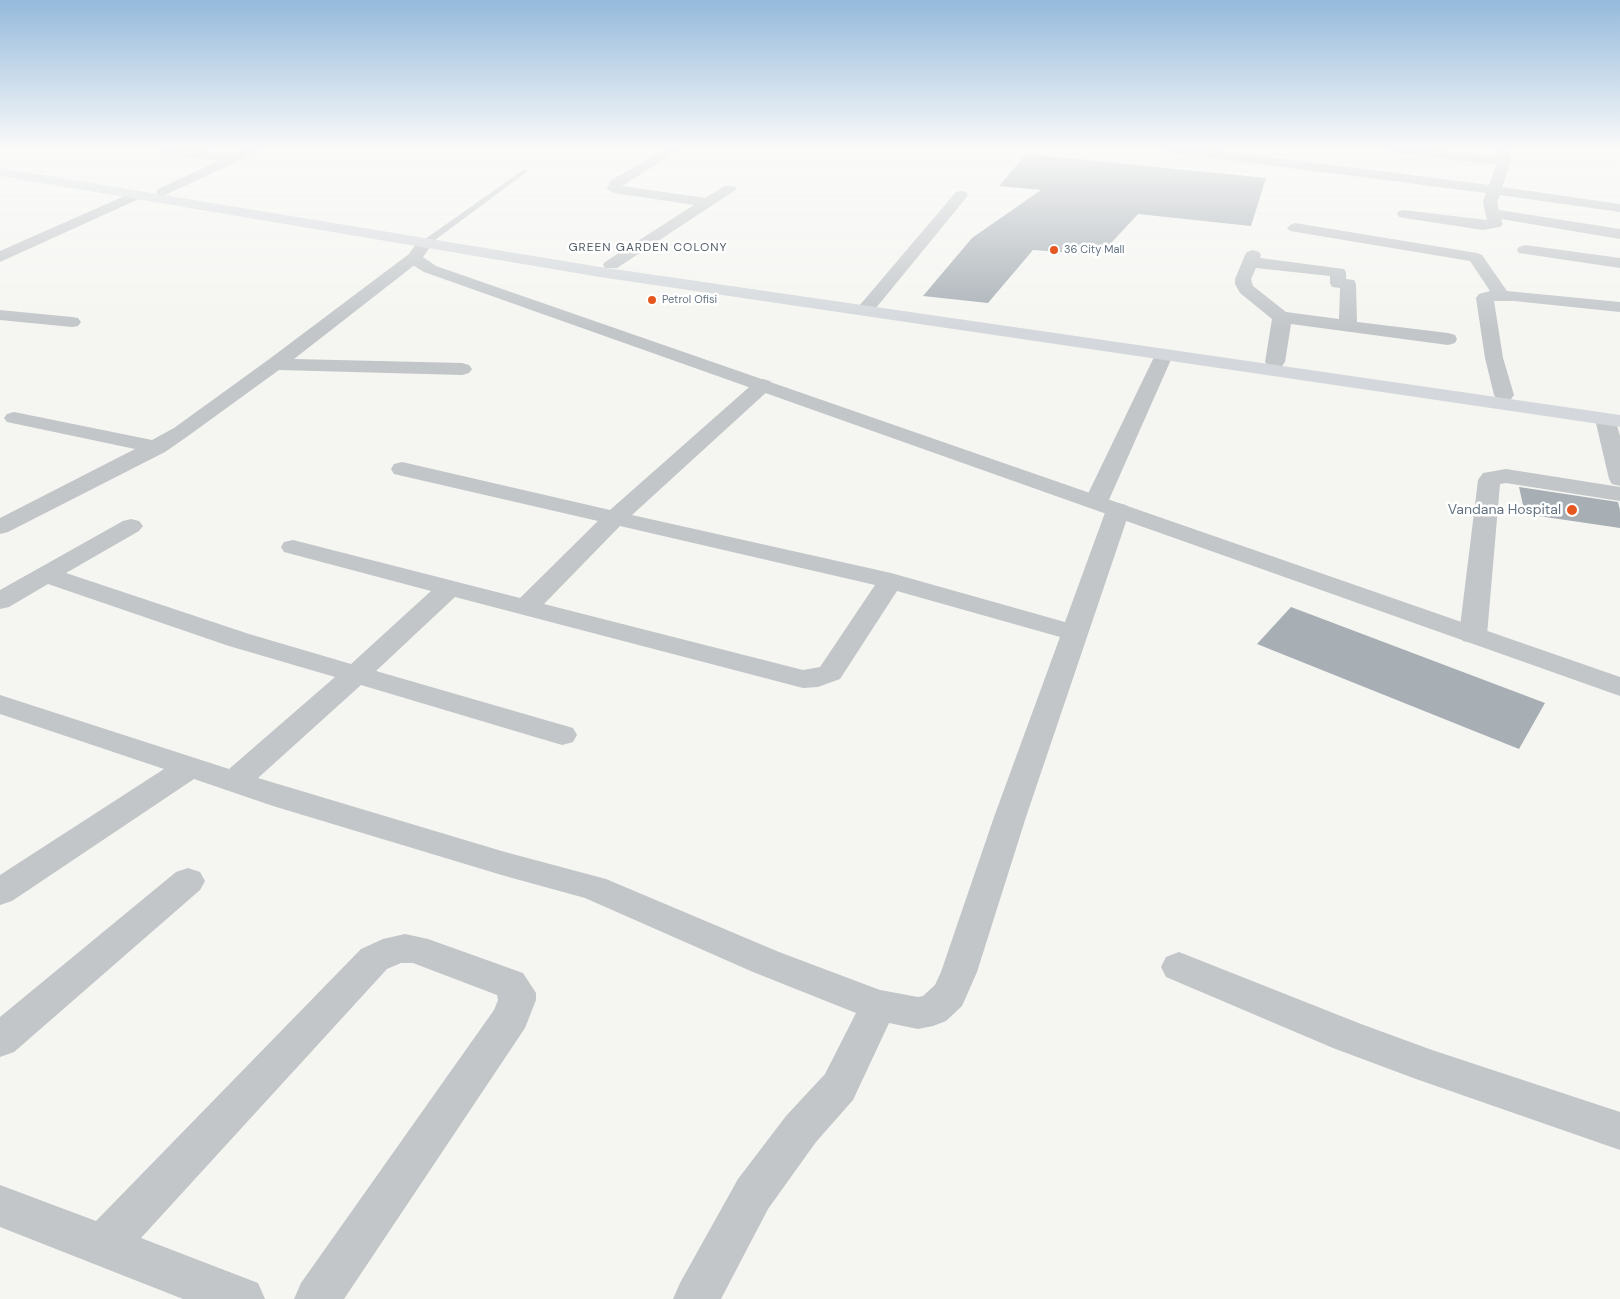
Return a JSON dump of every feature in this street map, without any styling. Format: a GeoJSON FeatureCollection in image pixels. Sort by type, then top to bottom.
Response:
{"type":"FeatureCollection","features":[{"type":"Feature","properties":{"kind":"highway"},"geometry":{"type":"LineString","coordinates":[[213,209],[424,246],[868,307],[1615,417]]}},
{"type":"Feature","properties":{"kind":"highway"},"geometry":{"type":"LineString","coordinates":[[243,209],[424,246],[611,265],[1164,355],[1254,364],[1275,362],[1504,395],[1615,417]]}},
{"type":"Feature","properties":{"kind":"street"},"geometry":{"type":"LineString","coordinates":[[0,257],[106,209]]}},
{"type":"Feature","properties":{"kind":"street"},"geometry":{"type":"LineString","coordinates":[[611,265],[698,209]]}},
{"type":"Feature","properties":{"kind":"street"},"geometry":{"type":"LineString","coordinates":[[868,307],[950,209]]}},
{"type":"Feature","properties":{"kind":"street"},"geometry":{"type":"LineString","coordinates":[[1404,214],[1487,225],[1495,223],[1491,209]]}},
{"type":"Feature","properties":{"kind":"street"},"geometry":{"type":"LineString","coordinates":[[1491,213],[1620,234]]}},
{"type":"Feature","properties":{"kind":"street"},"geometry":{"type":"LineString","coordinates":[[1295,228],[1471,256],[1476,258],[1501,295]]}},
{"type":"Feature","properties":{"kind":"street"},"geometry":{"type":"LineString","coordinates":[[0,527],[157,447],[181,432],[275,364],[424,246]]}},
{"type":"Feature","properties":{"kind":"street"},"geometry":{"type":"LineString","coordinates":[[424,246],[417,261],[430,269],[1620,687]]}},
{"type":"Feature","properties":{"kind":"street"},"geometry":{"type":"LineString","coordinates":[[1525,250],[1620,262]]}},
{"type":"Feature","properties":{"kind":"street"},"geometry":{"type":"LineString","coordinates":[[1348,326],[1348,284],[1338,283],[1338,272],[1252,259],[1243,279],[1243,284],[1246,289],[1281,317],[1348,326],[1448,339]]}},
{"type":"Feature","properties":{"kind":"street"},"geometry":{"type":"LineString","coordinates":[[1504,395],[1494,358],[1485,300],[1487,297],[1501,295],[1620,308]]}},
{"type":"Feature","properties":{"kind":"street"},"geometry":{"type":"LineString","coordinates":[[0,315],[72,322]]}},
{"type":"Feature","properties":{"kind":"street"},"geometry":{"type":"LineString","coordinates":[[1275,362],[1282,324],[1281,317]]}},
{"type":"Feature","properties":{"kind":"street"},"geometry":{"type":"LineString","coordinates":[[0,704],[234,782],[505,864],[594,888],[766,962],[878,1004],[918,1013],[933,1010],[949,995],[958,972],[1075,633],[1107,506],[1164,355]]}},
{"type":"Feature","properties":{"kind":"street"},"geometry":{"type":"LineString","coordinates":[[275,364],[462,369]]}},
{"type":"Feature","properties":{"kind":"street"},"geometry":{"type":"LineString","coordinates":[[525,608],[616,517],[763,385]]}},
{"type":"Feature","properties":{"kind":"street"},"geometry":{"type":"LineString","coordinates":[[1615,417],[1620,479]]}},
{"type":"Feature","properties":{"kind":"street"},"geometry":{"type":"LineString","coordinates":[[14,418],[157,447]]}},
{"type":"Feature","properties":{"kind":"street"},"geometry":{"type":"LineString","coordinates":[[402,469],[891,582],[1075,633]]}},
{"type":"Feature","properties":{"kind":"street"},"geometry":{"type":"LineString","coordinates":[[1473,635],[1489,480],[1491,478],[1506,476],[1620,494]]}},
{"type":"Feature","properties":{"kind":"street"},"geometry":{"type":"LineString","coordinates":[[0,601],[131,526]]}},
{"type":"Feature","properties":{"kind":"street"},"geometry":{"type":"LineString","coordinates":[[293,548],[795,677],[811,679],[826,676],[830,673],[891,582]]}},
{"type":"Feature","properties":{"kind":"street"},"geometry":{"type":"LineString","coordinates":[[46,575],[239,640],[562,734]]}},
{"type":"Feature","properties":{"kind":"street"},"geometry":{"type":"LineString","coordinates":[[234,782],[356,674],[448,589]]}},
{"type":"Feature","properties":{"kind":"street"},"geometry":{"type":"LineString","coordinates":[[0,892],[190,767]]}},
{"type":"Feature","properties":{"kind":"street"},"geometry":{"type":"LineString","coordinates":[[0,1040],[188,881]]}},
{"type":"Feature","properties":{"kind":"street"},"geometry":{"type":"LineString","coordinates":[[103,1246],[374,959],[396,949],[415,949],[510,984],[517,993],[512,1017],[317,1299]]}},
{"type":"Feature","properties":{"kind":"street"},"geometry":{"type":"LineString","coordinates":[[1179,967],[1347,1036],[1430,1067],[1620,1131]]}},
{"type":"Feature","properties":{"kind":"street"},"geometry":{"type":"LineString","coordinates":[[696,1299],[753,1194],[801,1130],[839,1087],[852,1063],[878,1004]]}},
{"type":"Feature","properties":{"kind":"street"},"geometry":{"type":"LineString","coordinates":[[0,1206],[242,1299]]}},
{"type":"Feature","properties":{"kind":"lane"},"geometry":{"type":"LineString","coordinates":[[424,246],[474,209]]}},
{"type":"Feature","properties":{"kind":"building","name":"36 City Mall"},"geometry":{"type":"Polygon","coordinates":[[[1014,209],[1256,209],[1251,226],[1138,214],[1100,255],[1033,250],[988,303],[923,296],[972,238],[1014,209]]]}},
{"type":"Feature","properties":{"kind":"building"},"geometry":{"type":"Polygon","coordinates":[[[1519,487],[1618,502],[1620,528],[1525,514],[1519,487]]]}},
{"type":"Feature","properties":{"kind":"building"},"geometry":{"type":"Polygon","coordinates":[[[1291,607],[1545,703],[1519,749],[1257,644],[1291,607]]]}},
{"type":"Feature","properties":{"kind":"place","name":"36 City Mall"},"geometry":{"type":"Point","coordinates":[1054,250]}},
{"type":"Feature","properties":{"kind":"place","name":"Petrol Ofisi"},"geometry":{"type":"Point","coordinates":[652,300]}},
{"type":"Feature","properties":{"kind":"place","name":"Vandana Hospital"},"geometry":{"type":"Point","coordinates":[1572,510]}},
{"type":"Feature","properties":{"kind":"district","name":"GREEN GARDEN COLONY"},"geometry":{"type":"Point","coordinates":[648,248]}}]}
